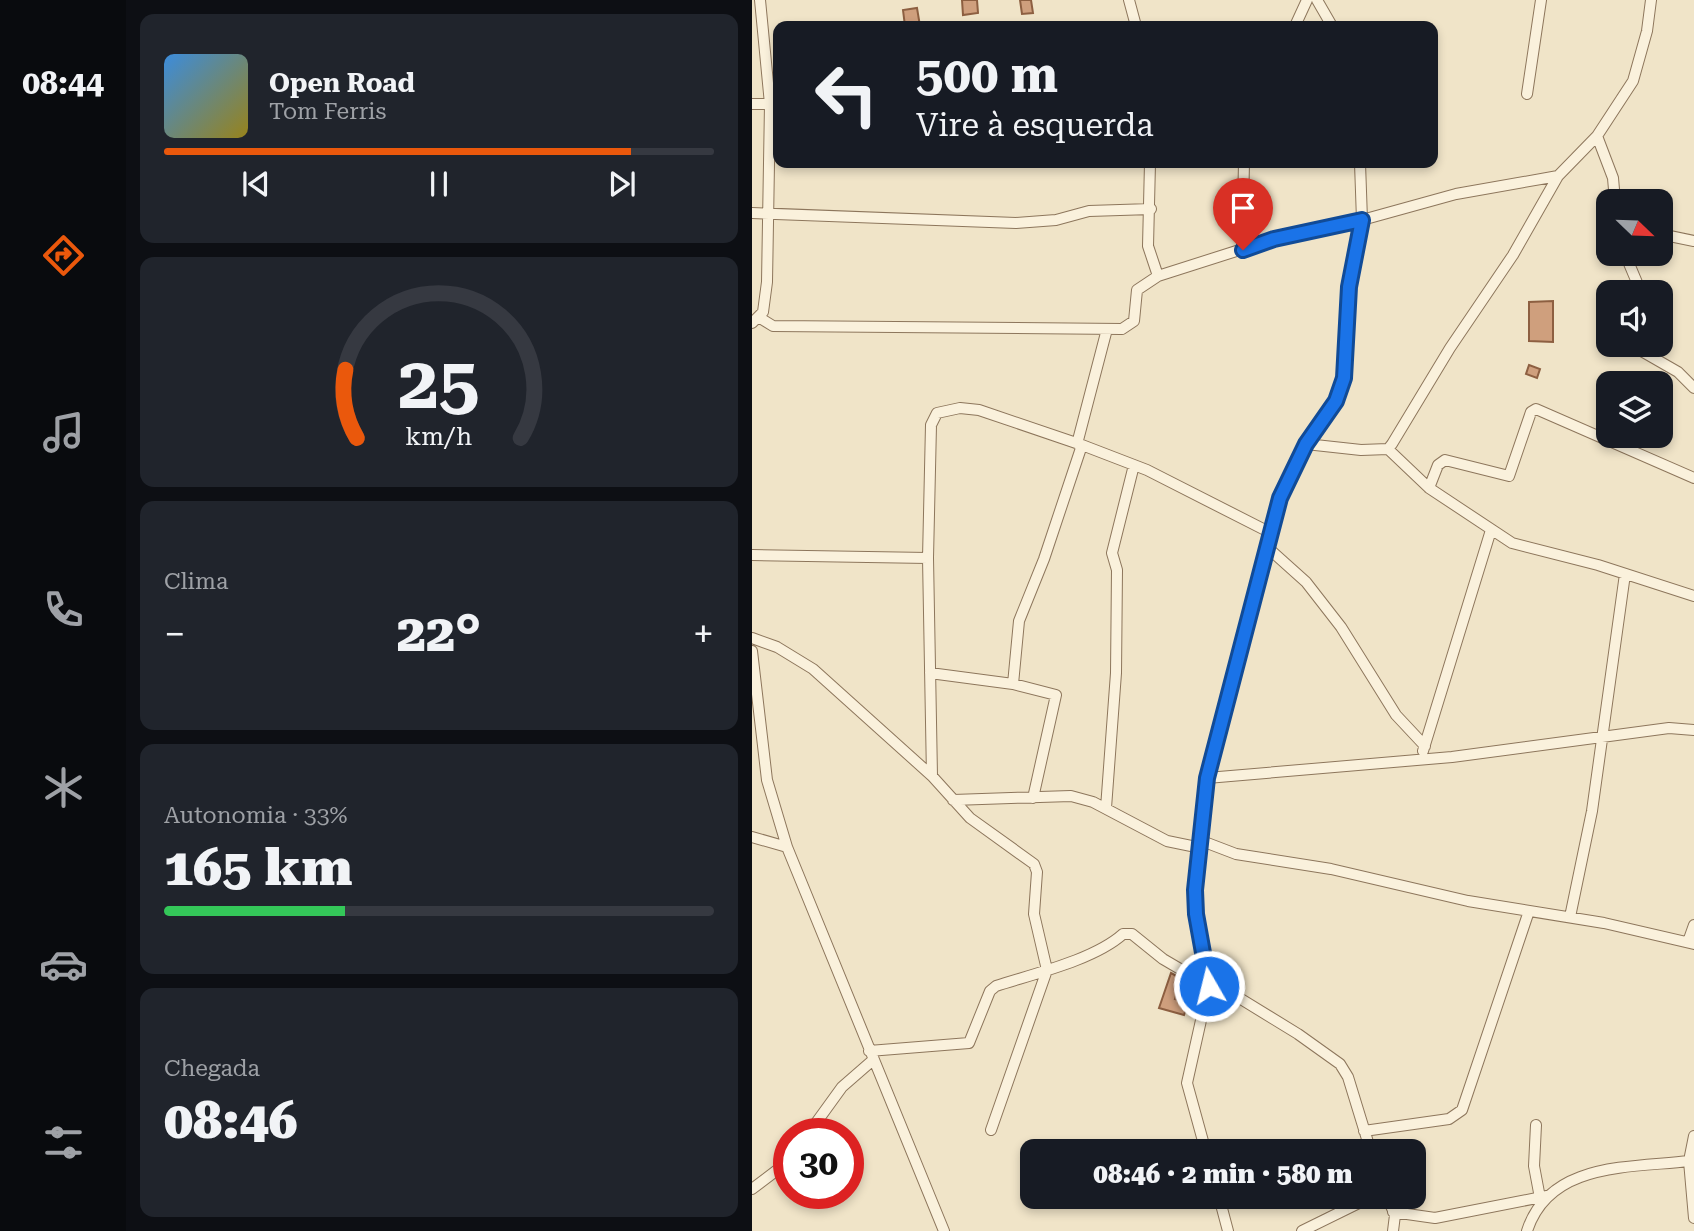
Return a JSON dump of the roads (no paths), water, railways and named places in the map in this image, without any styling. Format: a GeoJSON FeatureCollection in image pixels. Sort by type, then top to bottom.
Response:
{"type":"FeatureCollection","features":[{"type":"Feature","properties":{"kind":"street"},"geometry":{"type":"LineString","coordinates":[[760,0],[773,97]]}},
{"type":"Feature","properties":{"kind":"street"},"geometry":{"type":"LineString","coordinates":[[1129,0],[1135,21]]}},
{"type":"Feature","properties":{"kind":"street"},"geometry":{"type":"LineString","coordinates":[[1297,21],[1307,0]]}},
{"type":"Feature","properties":{"kind":"street"},"geometry":{"type":"LineString","coordinates":[[1317,0],[1329,21]]}},
{"type":"Feature","properties":{"kind":"street"},"geometry":{"type":"LineString","coordinates":[[1527,94],[1541,0]]}},
{"type":"Feature","properties":{"kind":"street"},"geometry":{"type":"LineString","coordinates":[[1388,449],[1513,255],[1558,176],[1597,136],[1633,81],[1647,31],[1651,0]]}},
{"type":"Feature","properties":{"kind":"street"},"geometry":{"type":"LineString","coordinates":[[752,104],[773,104]]}},
{"type":"Feature","properties":{"kind":"street"},"geometry":{"type":"LineString","coordinates":[[773,122],[767,282],[756,321],[772,326],[1107,330],[1130,327],[1134,321],[1137,290],[1158,276],[1274,239],[1362,220],[1456,194],[1558,176]]}},
{"type":"Feature","properties":{"kind":"street"},"geometry":{"type":"LineString","coordinates":[[1597,136],[1613,178],[1614,189]]}},
{"type":"Feature","properties":{"kind":"street"},"geometry":{"type":"LineString","coordinates":[[1150,168],[1148,246],[1158,276]]}},
{"type":"Feature","properties":{"kind":"street"},"geometry":{"type":"LineString","coordinates":[[1243,250],[1244,168]]}},
{"type":"Feature","properties":{"kind":"street"},"geometry":{"type":"LineString","coordinates":[[1202,1139],[1187,1083],[1210,983],[1196,914],[1195,890],[1202,845],[1207,778],[1269,532],[1286,483],[1306,444],[1336,401],[1344,378],[1349,287],[1362,220],[1360,168]]}},
{"type":"Feature","properties":{"kind":"street"},"geometry":{"type":"LineString","coordinates":[[752,213],[1016,223],[1056,220],[1089,211],[1151,209]]}},
{"type":"Feature","properties":{"kind":"street"},"geometry":{"type":"LineString","coordinates":[[1673,237],[1694,241]]}},
{"type":"Feature","properties":{"kind":"street"},"geometry":{"type":"LineString","coordinates":[[1013,684],[1019,621],[1044,559],[1080,444],[1107,330]]}},
{"type":"Feature","properties":{"kind":"street"},"geometry":{"type":"LineString","coordinates":[[1652,357],[1678,372],[1694,388]]}},
{"type":"Feature","properties":{"kind":"street"},"geometry":{"type":"LineString","coordinates":[[932,776],[928,558],[931,425],[937,413],[960,408],[980,410],[1080,444],[1134,465],[1269,532]]}},
{"type":"Feature","properties":{"kind":"street"},"geometry":{"type":"LineString","coordinates":[[1429,488],[1438,465],[1445,460],[1509,476],[1531,412],[1536,409],[1694,478]]}},
{"type":"Feature","properties":{"kind":"street"},"geometry":{"type":"LineString","coordinates":[[1323,421],[1330,446]]}},
{"type":"Feature","properties":{"kind":"street"},"geometry":{"type":"LineString","coordinates":[[1306,444],[1388,449],[1429,488],[1512,543],[1694,596]]}},
{"type":"Feature","properties":{"kind":"street"},"geometry":{"type":"LineString","coordinates":[[1106,808],[1116,673],[1117,570],[1112,553],[1134,465]]}},
{"type":"Feature","properties":{"kind":"street"},"geometry":{"type":"LineString","coordinates":[[1421,760],[1491,530]]}},
{"type":"Feature","properties":{"kind":"street"},"geometry":{"type":"LineString","coordinates":[[1267,547],[1306,582],[1334,618],[1396,715],[1425,746]]}},
{"type":"Feature","properties":{"kind":"street"},"geometry":{"type":"LineString","coordinates":[[752,555],[928,558]]}},
{"type":"Feature","properties":{"kind":"street"},"geometry":{"type":"LineString","coordinates":[[1570,917],[1592,811],[1625,574]]}},
{"type":"Feature","properties":{"kind":"street"},"geometry":{"type":"LineString","coordinates":[[752,638],[784,650],[813,669],[932,776],[970,818],[1034,864],[1037,872],[1034,914],[1047,970],[991,1129]]}},
{"type":"Feature","properties":{"kind":"street"},"geometry":{"type":"LineString","coordinates":[[752,651],[767,780],[788,847],[944,1231]]}},
{"type":"Feature","properties":{"kind":"street"},"geometry":{"type":"LineString","coordinates":[[930,673],[1013,684],[1056,695],[1033,798]]}},
{"type":"Feature","properties":{"kind":"street"},"geometry":{"type":"LineString","coordinates":[[1207,778],[1421,760],[1669,728],[1694,730]]}},
{"type":"Feature","properties":{"kind":"street"},"geometry":{"type":"LineString","coordinates":[[953,800],[1072,796],[1106,808],[1167,841],[1202,845],[1236,855],[1331,869],[1468,901],[1570,917],[1691,943],[1694,925]]}},
{"type":"Feature","properties":{"kind":"street"},"geometry":{"type":"LineString","coordinates":[[752,837],[788,847]]}},
{"type":"Feature","properties":{"kind":"street"},"geometry":{"type":"LineString","coordinates":[[1364,1131],[1449,1119],[1462,1110],[1528,911]]}},
{"type":"Feature","properties":{"kind":"street"},"geometry":{"type":"LineString","coordinates":[[818,1118],[871,1056],[969,1043],[990,991],[996,986],[1047,970],[1126,933],[1163,960],[1210,983],[1340,1064],[1348,1077],[1367,1139]]}},
{"type":"Feature","properties":{"kind":"street"},"geometry":{"type":"LineString","coordinates":[[860,1071],[878,1073]]}},
{"type":"Feature","properties":{"kind":"street"},"geometry":{"type":"LineString","coordinates":[[1527,1231],[1543,1197],[1534,1166],[1536,1125]]}},
{"type":"Feature","properties":{"kind":"street"},"geometry":{"type":"LineString","coordinates":[[1694,1136],[1689,1161],[1694,1218]]}},
{"type":"Feature","properties":{"kind":"street"},"geometry":{"type":"LineString","coordinates":[[1393,1212],[1435,1219],[1543,1197],[1569,1179],[1593,1172],[1689,1161]]}},
{"type":"Feature","properties":{"kind":"street"},"geometry":{"type":"LineString","coordinates":[[752,1189],[773,1173]]}},
{"type":"Feature","properties":{"kind":"street"},"geometry":{"type":"LineString","coordinates":[[1222,1209],[1228,1231]]}},
{"type":"Feature","properties":{"kind":"street"},"geometry":{"type":"LineString","coordinates":[[1302,1231],[1347,1209]]}},
{"type":"Feature","properties":{"kind":"street"},"geometry":{"type":"LineString","coordinates":[[1392,1209],[1393,1231]]}}]}
